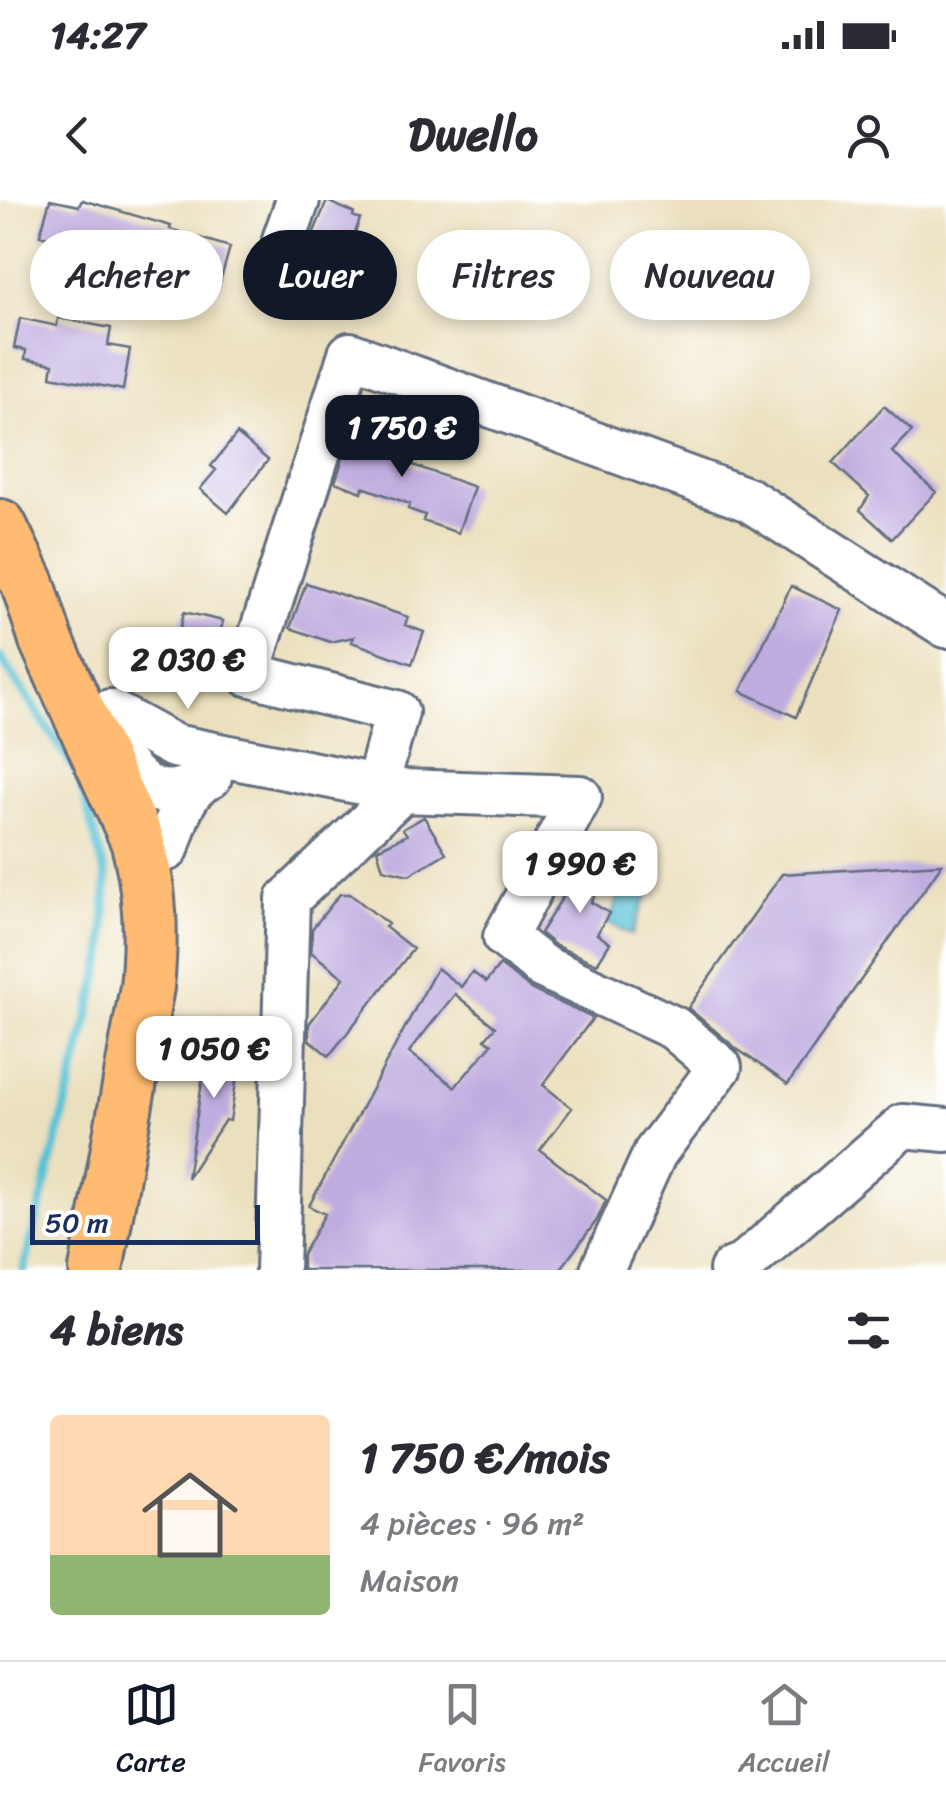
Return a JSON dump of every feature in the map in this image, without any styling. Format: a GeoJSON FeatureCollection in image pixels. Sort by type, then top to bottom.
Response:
{"type":"FeatureCollection","features":[{"type":"Feature","properties":{"kind":"main road"},"geometry":{"type":"LineString","coordinates":[[0,526],[28,584],[46,640],[158,793],[146,870],[152,940],[147,987],[96,1270]]}},
{"type":"Feature","properties":{"kind":"street"},"geometry":{"type":"LineString","coordinates":[[288,230],[298,200]]}},
{"type":"Feature","properties":{"kind":"street"},"geometry":{"type":"LineString","coordinates":[[277,1270],[288,898],[390,789],[398,712],[248,674],[350,354],[749,500],[946,626]]}},
{"type":"Feature","properties":{"kind":"street"},"geometry":{"type":"LineString","coordinates":[[93,707],[158,793],[248,762],[390,789],[580,796],[505,937],[543,967],[674,1028],[720,1067],[655,1153],[602,1270]]}},
{"type":"Feature","properties":{"kind":"street"},"geometry":{"type":"LineString","coordinates":[[731,1270],[743,1265],[903,1126],[946,1130]]}},
{"type":"Feature","properties":{"kind":"water"},"geometry":{"type":"Polygon","coordinates":[[[629,873],[653,880],[632,935],[608,923],[629,873]]]}},
{"type":"Feature","properties":{"kind":"building"},"geometry":{"type":"Polygon","coordinates":[[[50,200],[79,206],[82,200],[171,226],[173,230],[41,230],[50,200]]]}},
{"type":"Feature","properties":{"kind":"building"},"geometry":{"type":"Polygon","coordinates":[[[327,201],[360,219],[356,230],[315,230],[327,201]]]}},
{"type":"Feature","properties":{"kind":"building"},"geometry":{"type":"Polygon","coordinates":[[[223,245],[230,247],[223,272],[223,245]]]}},
{"type":"Feature","properties":{"kind":"building"},"geometry":{"type":"Polygon","coordinates":[[[20,318],[57,326],[58,320],[69,320],[111,328],[108,345],[130,349],[123,390],[51,376],[53,364],[25,359],[26,350],[14,348],[20,318]]]}},
{"type":"Feature","properties":{"kind":"building"},"geometry":{"type":"Polygon","coordinates":[[[884,406],[912,431],[892,452],[936,492],[892,539],[860,510],[869,496],[833,463],[884,406]]]}},
{"type":"Feature","properties":{"kind":"building"},"geometry":{"type":"Polygon","coordinates":[[[355,423],[378,431],[375,438],[402,448],[400,454],[412,458],[410,464],[474,487],[458,533],[423,521],[425,515],[408,509],[410,504],[363,487],[362,492],[335,482],[355,423]]]}},
{"type":"Feature","properties":{"kind":"building"},"geometry":{"type":"Polygon","coordinates":[[[237,434],[268,460],[228,513],[200,489],[216,470],[211,466],[237,434]]]}},
{"type":"Feature","properties":{"kind":"building"},"geometry":{"type":"Polygon","coordinates":[[[306,583],[408,617],[405,625],[424,632],[412,664],[352,642],[354,637],[330,642],[290,628],[306,583]]]}},
{"type":"Feature","properties":{"kind":"building"},"geometry":{"type":"Polygon","coordinates":[[[791,586],[842,610],[796,717],[741,691],[791,586]]]}},
{"type":"Feature","properties":{"kind":"building"},"geometry":{"type":"Polygon","coordinates":[[[184,612],[223,621],[210,678],[171,669],[184,612]]]}},
{"type":"Feature","properties":{"kind":"building"},"geometry":{"type":"Polygon","coordinates":[[[424,817],[446,853],[409,875],[383,869],[377,849],[407,835],[403,829],[424,817]]]}},
{"type":"Feature","properties":{"kind":"building"},"geometry":{"type":"Polygon","coordinates":[[[587,858],[609,872],[591,902],[609,913],[597,934],[610,943],[597,964],[556,946],[540,933],[587,858]]]}},
{"type":"Feature","properties":{"kind":"building"},"geometry":{"type":"Polygon","coordinates":[[[942,864],[788,1084],[688,1008],[782,874],[942,864]]]}},
{"type":"Feature","properties":{"kind":"building"},"geometry":{"type":"Polygon","coordinates":[[[340,894],[350,894],[413,949],[329,1056],[309,1040],[309,1024],[344,978],[311,952],[312,929],[340,894]]]}},
{"type":"Feature","properties":{"kind":"building"},"geometry":{"type":"Polygon","coordinates":[[[500,965],[532,990],[593,1018],[543,1085],[572,1108],[540,1150],[606,1200],[597,1220],[560,1270],[302,1270],[302,1255],[325,1214],[309,1206],[437,968],[461,987],[472,972],[486,982],[500,965]],[[455,994],[409,1052],[455,1087],[492,1044],[485,1039],[495,1027],[455,994]]]}},
{"type":"Feature","properties":{"kind":"building"},"geometry":{"type":"Polygon","coordinates":[[[207,1051],[240,1056],[230,1121],[225,1120],[187,1178],[207,1051]]]}},
{"type":"Feature","properties":{"kind":"waterway"},"geometry":{"type":"LineString","coordinates":[[0,657],[78,774],[106,877],[104,955],[24,1270]]}}]}
